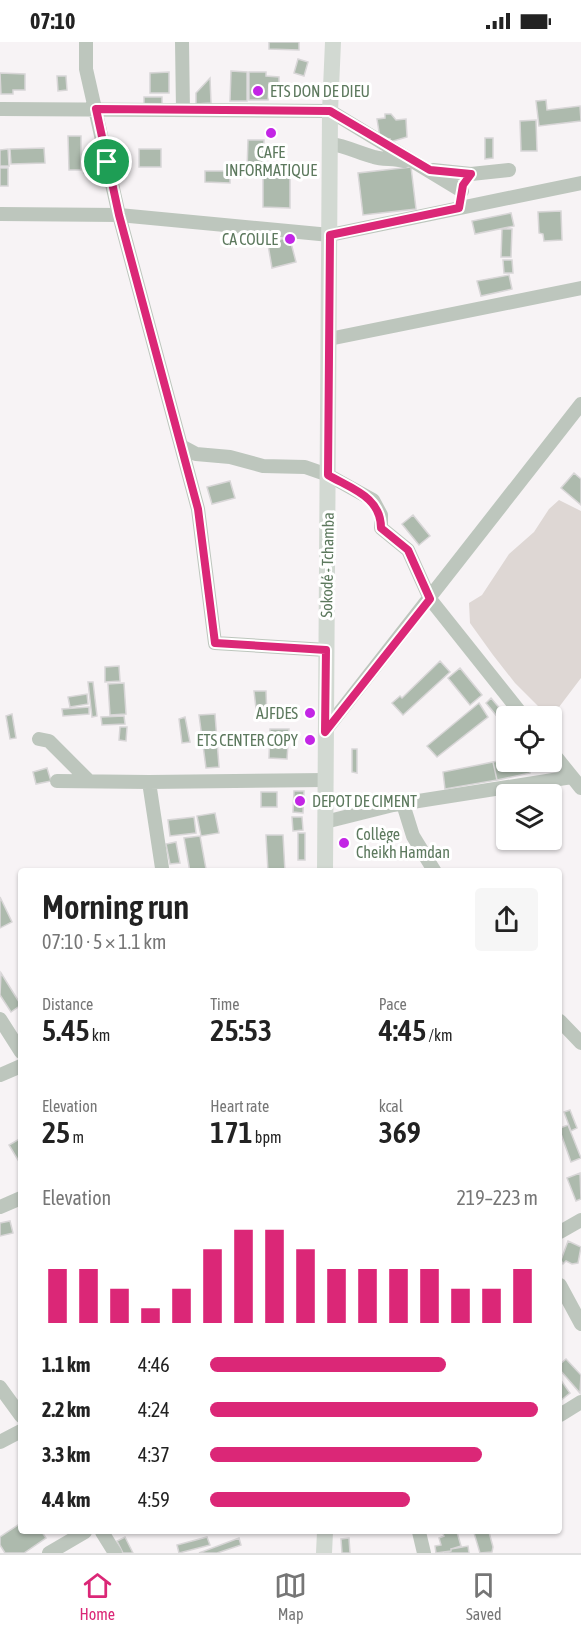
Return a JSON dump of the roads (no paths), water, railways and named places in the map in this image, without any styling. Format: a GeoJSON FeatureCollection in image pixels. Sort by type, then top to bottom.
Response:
{"type":"FeatureCollection","features":[{"type":"Feature","properties":{"kind":"main road","name":"Sokodé - Tchamba"},"geometry":{"type":"LineString","coordinates":[[325,868],[330,111],[333,42]]}},
{"type":"Feature","properties":{"kind":"main road"},"geometry":{"type":"LineString","coordinates":[[324,1553],[325,1534]]}},
{"type":"Feature","properties":{"kind":"street"},"geometry":{"type":"LineString","coordinates":[[86,42],[86,69],[119,215],[199,519],[215,643],[326,650]]}},
{"type":"Feature","properties":{"kind":"street"},"geometry":{"type":"LineString","coordinates":[[182,42],[183,110]]}},
{"type":"Feature","properties":{"kind":"street"},"geometry":{"type":"LineString","coordinates":[[0,109],[330,111],[462,191]]}},
{"type":"Feature","properties":{"kind":"street"},"geometry":{"type":"LineString","coordinates":[[331,144],[378,158],[387,157],[405,161],[430,170],[471,174],[509,170]]}},
{"type":"Feature","properties":{"kind":"street"},"geometry":{"type":"LineString","coordinates":[[459,208],[462,191],[471,174]]}},
{"type":"Feature","properties":{"kind":"street"},"geometry":{"type":"LineString","coordinates":[[0,214],[119,215],[330,235],[581,183]]}},
{"type":"Feature","properties":{"kind":"street"},"geometry":{"type":"LineString","coordinates":[[329,339],[581,288]]}},
{"type":"Feature","properties":{"kind":"street"},"geometry":{"type":"LineString","coordinates":[[325,732],[581,404]]}},
{"type":"Feature","properties":{"kind":"street"},"geometry":{"type":"LineString","coordinates":[[181,446],[196,454],[230,457],[263,466],[305,467],[328,475],[373,500],[381,515],[381,528],[408,550],[430,599],[515,706]]}},
{"type":"Feature","properties":{"kind":"street"},"geometry":{"type":"LineString","coordinates":[[39,739],[49,741],[88,780]]}},
{"type":"Feature","properties":{"kind":"street"},"geometry":{"type":"LineString","coordinates":[[562,764],[581,788]]}},
{"type":"Feature","properties":{"kind":"street"},"geometry":{"type":"LineString","coordinates":[[325,822],[403,804],[572,777]]}},
{"type":"Feature","properties":{"kind":"street"},"geometry":{"type":"LineString","coordinates":[[57,781],[325,780]]}},
{"type":"Feature","properties":{"kind":"street"},"geometry":{"type":"LineString","coordinates":[[148,782],[162,868]]}},
{"type":"Feature","properties":{"kind":"street"},"geometry":{"type":"LineString","coordinates":[[403,804],[413,836],[433,868]]}},
{"type":"Feature","properties":{"kind":"street"},"geometry":{"type":"LineString","coordinates":[[0,1019],[18,1047]]}},
{"type":"Feature","properties":{"kind":"street"},"geometry":{"type":"LineString","coordinates":[[562,1023],[581,1043]]}},
{"type":"Feature","properties":{"kind":"street"},"geometry":{"type":"LineString","coordinates":[[0,1075],[18,1067]]}},
{"type":"Feature","properties":{"kind":"street"},"geometry":{"type":"LineString","coordinates":[[0,1207],[18,1199]]}},
{"type":"Feature","properties":{"kind":"street"},"geometry":{"type":"LineString","coordinates":[[562,1231],[581,1220]]}},
{"type":"Feature","properties":{"kind":"street"},"geometry":{"type":"LineString","coordinates":[[562,1289],[581,1324]]}},
{"type":"Feature","properties":{"kind":"street"},"geometry":{"type":"LineString","coordinates":[[0,1387],[18,1412]]}},
{"type":"Feature","properties":{"kind":"street"},"geometry":{"type":"LineString","coordinates":[[562,1414],[581,1402]]}},
{"type":"Feature","properties":{"kind":"street"},"geometry":{"type":"LineString","coordinates":[[0,1442],[18,1433]]}},
{"type":"Feature","properties":{"kind":"street"},"geometry":{"type":"LineString","coordinates":[[49,1553],[82,1534]]}},
{"type":"Feature","properties":{"kind":"street"},"geometry":{"type":"LineString","coordinates":[[103,1534],[115,1553]]}},
{"type":"Feature","properties":{"kind":"street"},"geometry":{"type":"LineString","coordinates":[[419,1534],[424,1553]]}},
{"type":"Feature","properties":{"kind":"place","name":"ETS DON DE DIEU"},"geometry":{"type":"Point","coordinates":[258,91]}},
{"type":"Feature","properties":{"kind":"place","name":"CAFE INFORMATIQUE"},"geometry":{"type":"Point","coordinates":[271,133]}},
{"type":"Feature","properties":{"kind":"place","name":"CA COULE"},"geometry":{"type":"Point","coordinates":[290,239]}},
{"type":"Feature","properties":{"kind":"place","name":"AJFDES"},"geometry":{"type":"Point","coordinates":[310,713]}},
{"type":"Feature","properties":{"kind":"place","name":"ETS CENTER COPY"},"geometry":{"type":"Point","coordinates":[310,740]}},
{"type":"Feature","properties":{"kind":"place","name":"DEPOT DE CIMENT"},"geometry":{"type":"Point","coordinates":[300,801]}},
{"type":"Feature","properties":{"kind":"place","name":"Collège Cheikh Hamdan"},"geometry":{"type":"Point","coordinates":[344,843]}}]}
